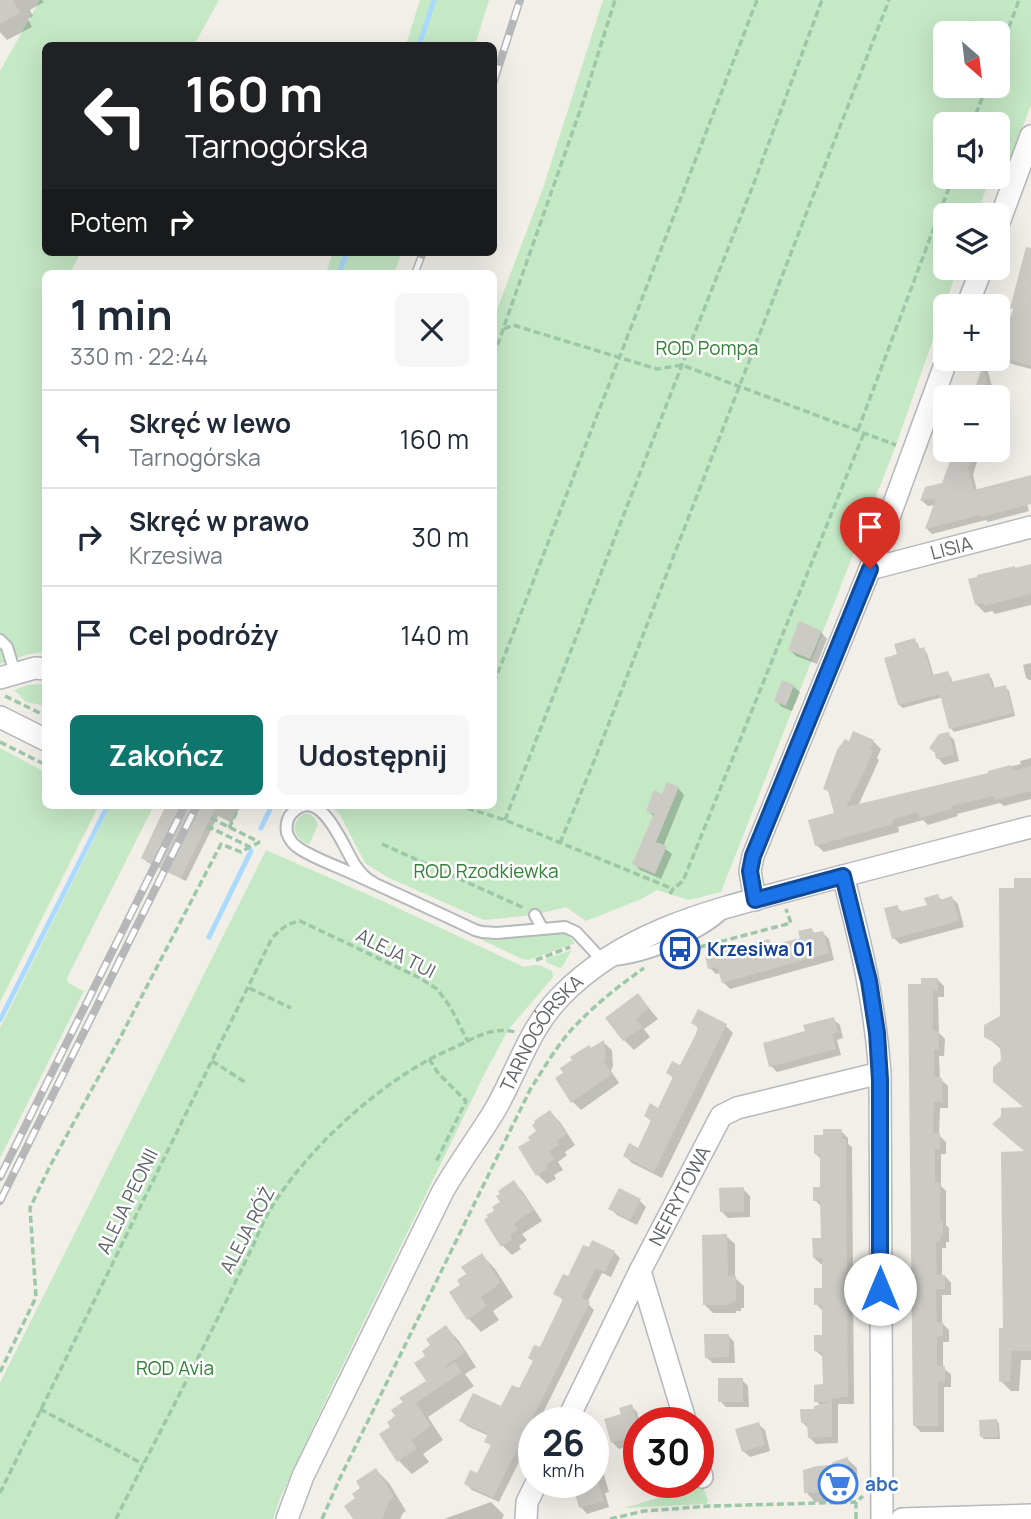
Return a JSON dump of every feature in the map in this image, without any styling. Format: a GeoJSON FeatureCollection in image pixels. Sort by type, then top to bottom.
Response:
{"type":"FeatureCollection","features":[{"type":"Feature","properties":{"kind":"street"},"geometry":{"type":"LineString","coordinates":[[1006,203],[1031,136]]}},
{"type":"Feature","properties":{"kind":"street"},"geometry":{"type":"LineString","coordinates":[[755,900],[750,871],[753,856],[870,569],[905,448],[941,371]]}},
{"type":"Feature","properties":{"kind":"street","name":"LISIA"},"geometry":{"type":"LineString","coordinates":[[870,569],[1031,527]]}},
{"type":"Feature","properties":{"kind":"street"},"geometry":{"type":"LineString","coordinates":[[7,676],[34,668],[42,669]]}},
{"type":"Feature","properties":{"kind":"street"},"geometry":{"type":"LineString","coordinates":[[0,716],[42,738]]}},
{"type":"Feature","properties":{"kind":"street","name":"TARNOGÓRSKA"},"geometry":{"type":"LineString","coordinates":[[287,1519],[303,1476],[443,1191],[496,1109],[531,1034],[560,996],[602,960],[621,948],[694,917],[1031,827]]}},
{"type":"Feature","properties":{"kind":"street"},"geometry":{"type":"LineString","coordinates":[[843,876],[869,981],[880,1073],[882,1519]]}},
{"type":"Feature","properties":{"kind":"street","name":"NEFRYTOWA"},"geometry":{"type":"LineString","coordinates":[[574,1407],[640,1271],[721,1116],[737,1108],[880,1073]]}},
{"type":"Feature","properties":{"kind":"street"},"geometry":{"type":"LineString","coordinates":[[640,1271],[681,1407]]}},
{"type":"Feature","properties":{"kind":"street"},"geometry":{"type":"LineString","coordinates":[[526,1519],[529,1498]]}},
{"type":"Feature","properties":{"kind":"street"},"geometry":{"type":"LineString","coordinates":[[902,1519],[1031,1515]]}},
{"type":"Feature","properties":{"kind":"lane"},"geometry":{"type":"LineString","coordinates":[[0,640],[7,647],[7,676]]}},
{"type":"Feature","properties":{"kind":"lane"},"geometry":{"type":"LineString","coordinates":[[300,809],[292,813],[287,824],[289,839],[297,847],[482,932],[561,927],[573,930],[602,960]]}},
{"type":"Feature","properties":{"kind":"lane"},"geometry":{"type":"LineString","coordinates":[[317,809],[331,822],[357,868],[374,883]]}},
{"type":"Feature","properties":{"kind":"lane"},"geometry":{"type":"LineString","coordinates":[[534,915],[542,928]]}},
{"type":"Feature","properties":{"kind":"path"},"geometry":{"type":"LineString","coordinates":[[497,347],[582,105],[615,0]]}},
{"type":"Feature","properties":{"kind":"path"},"geometry":{"type":"LineString","coordinates":[[497,675],[757,0]]}},
{"type":"Feature","properties":{"kind":"path"},"geometry":{"type":"LineString","coordinates":[[505,820],[752,188],[822,0]]}},
{"type":"Feature","properties":{"kind":"path"},"geometry":{"type":"LineString","coordinates":[[560,843],[889,0]]}},
{"type":"Feature","properties":{"kind":"path"},"geometry":{"type":"LineString","coordinates":[[1010,24],[1019,0]]}},
{"type":"Feature","properties":{"kind":"path"},"geometry":{"type":"LineString","coordinates":[[858,430],[948,189]]}},
{"type":"Feature","properties":{"kind":"path"},"geometry":{"type":"LineString","coordinates":[[504,329],[513,325],[657,369],[681,365],[905,448]]}},
{"type":"Feature","properties":{"kind":"path"},"geometry":{"type":"LineString","coordinates":[[670,894],[683,881],[864,433]]}},
{"type":"Feature","properties":{"kind":"path"},"geometry":{"type":"LineString","coordinates":[[0,693],[42,714]]}},
{"type":"Feature","properties":{"kind":"path"},"geometry":{"type":"LineString","coordinates":[[0,742],[42,763]]}},
{"type":"Feature","properties":{"kind":"path"},"geometry":{"type":"LineString","coordinates":[[229,828],[238,809]]}},
{"type":"Feature","properties":{"kind":"path"},"geometry":{"type":"LineString","coordinates":[[470,809],[505,820],[673,889]]}},
{"type":"Feature","properties":{"kind":"path"},"geometry":{"type":"LineString","coordinates":[[0,1372],[36,1297],[30,1208],[50,1166],[221,844],[241,852],[260,842],[211,818]]}},
{"type":"Feature","properties":{"kind":"path"},"geometry":{"type":"LineString","coordinates":[[221,823],[224,818]]}},
{"type":"Feature","properties":{"kind":"path"},"geometry":{"type":"LineString","coordinates":[[207,826],[250,847]]}},
{"type":"Feature","properties":{"kind":"path"},"geometry":{"type":"LineString","coordinates":[[382,844],[534,915]]}},
{"type":"Feature","properties":{"kind":"path"},"geometry":{"type":"LineString","coordinates":[[691,950],[791,923],[785,903],[794,901],[791,890]]}},
{"type":"Feature","properties":{"kind":"path","name":"ALEJA TUI"},"geometry":{"type":"LineString","coordinates":[[286,925],[300,921],[418,977],[437,989],[451,1007],[468,1042]]}},
{"type":"Feature","properties":{"kind":"path","name":"ALEJA PEONII"},"geometry":{"type":"LineString","coordinates":[[0,1493],[272,938],[286,925]]}},
{"type":"Feature","properties":{"kind":"path"},"geometry":{"type":"LineString","coordinates":[[536,960],[575,947]]}},
{"type":"Feature","properties":{"kind":"path"},"geometry":{"type":"LineString","coordinates":[[322,1519],[531,1088],[575,1026],[644,968]]}},
{"type":"Feature","properties":{"kind":"path"},"geometry":{"type":"LineString","coordinates":[[248,988],[291,1008]]}},
{"type":"Feature","properties":{"kind":"path","name":"ALEJA RÓŻ"},"geometry":{"type":"LineString","coordinates":[[116,1519],[270,1210],[320,1146],[362,1105],[434,1056],[490,1031],[508,1030],[531,1034]]}},
{"type":"Feature","properties":{"kind":"path"},"geometry":{"type":"LineString","coordinates":[[212,1061],[246,1083]]}},
{"type":"Feature","properties":{"kind":"path"},"geometry":{"type":"LineString","coordinates":[[40,1409],[143,1464]]}},
{"type":"Feature","properties":{"kind":"path"},"geometry":{"type":"LineString","coordinates":[[610,1519],[644,1511],[711,1506],[856,1502]]}},
{"type":"Feature","properties":{"kind":"green space"},"geometry":{"type":"Polygon","coordinates":[[[40,0],[219,0],[196,42],[42,42],[42,256],[79,256],[72,270],[42,270],[42,652],[0,664],[0,71],[40,0]]]}},
{"type":"Feature","properties":{"kind":"green space"},"geometry":{"type":"Polygon","coordinates":[[[420,0],[489,0],[476,42],[407,42],[420,0]]]}},
{"type":"Feature","properties":{"kind":"green space","name":"ROD Pompa"},"geometry":{"type":"Polygon","coordinates":[[[603,0],[1031,0],[1031,105],[1010,160],[1010,112],[933,112],[933,189],[986,189],[981,203],[933,203],[933,280],[954,280],[949,294],[933,294],[933,339],[896,445],[721,892],[689,900],[657,890],[586,921],[566,907],[534,915],[484,920],[387,877],[365,863],[340,815],[334,809],[497,809],[497,309],[543,188],[603,0]]]}},
{"type":"Feature","properties":{"kind":"green space"},"geometry":{"type":"Polygon","coordinates":[[[332,256],[400,256],[395,270],[327,270],[332,256]]]}},
{"type":"Feature","properties":{"kind":"green space"},"geometry":{"type":"Polygon","coordinates":[[[42,684],[42,705],[26,702],[14,690],[28,685],[42,684]]]}},
{"type":"Feature","properties":{"kind":"green space"},"geometry":{"type":"Polygon","coordinates":[[[0,748],[42,770],[42,809],[97,809],[0,1002],[0,748]]]}},
{"type":"Feature","properties":{"kind":"green space"},"geometry":{"type":"Polygon","coordinates":[[[109,809],[152,809],[67,978],[68,983],[84,991],[0,1158],[0,1028],[109,809]]]}},
{"type":"Feature","properties":{"kind":"green space"},"geometry":{"type":"Polygon","coordinates":[[[304,814],[313,816],[318,825],[309,845],[300,839],[295,831],[296,822],[304,814]]]}},
{"type":"Feature","properties":{"kind":"green space","name":"ROD Avia"},"geometry":{"type":"Polygon","coordinates":[[[266,850],[524,967],[544,967],[552,971],[553,977],[508,1030],[484,1075],[330,1391],[280,1498],[273,1519],[0,1519],[0,1383],[266,850]]]}},
{"type":"Feature","properties":{"kind":"green space"},"geometry":{"type":"Polygon","coordinates":[[[561,933],[569,936],[575,943],[528,960],[474,936],[501,939],[561,933]]]}},
{"type":"Feature","properties":{"kind":"green space"},"geometry":{"type":"Polygon","coordinates":[[[569,951],[560,968],[546,962],[546,959],[569,951]]]}},
{"type":"Feature","properties":{"kind":"green space"},"geometry":{"type":"Polygon","coordinates":[[[658,1498],[708,1500],[707,1504],[624,1508],[658,1498]]]}},
{"type":"Feature","properties":{"kind":"building"},"geometry":{"type":"Polygon","coordinates":[[[0,0],[13,0],[20,13],[0,24],[0,0]]]}},
{"type":"Feature","properties":{"kind":"building"},"geometry":{"type":"Polygon","coordinates":[[[1026,247],[1031,248],[1031,366],[1010,360],[1010,318],[1013,309],[1010,308],[1026,247]]]}},
{"type":"Feature","properties":{"kind":"building"},"geometry":{"type":"Polygon","coordinates":[[[981,371],[984,371],[988,385],[976,385],[981,371]]]}},
{"type":"Feature","properties":{"kind":"building"},"geometry":{"type":"Polygon","coordinates":[[[950,462],[970,462],[968,468],[974,490],[1031,475],[1031,504],[925,529],[936,498],[920,501],[925,487],[942,483],[950,462]]]}},
{"type":"Feature","properties":{"kind":"building"},"geometry":{"type":"Polygon","coordinates":[[[1031,564],[1031,594],[984,606],[984,603],[975,605],[968,579],[1031,564]]]}},
{"type":"Feature","properties":{"kind":"building"},"geometry":{"type":"Polygon","coordinates":[[[799,621],[822,631],[810,659],[788,650],[799,621]]]}},
{"type":"Feature","properties":{"kind":"building"},"geometry":{"type":"Polygon","coordinates":[[[915,638],[918,649],[924,647],[932,675],[948,671],[951,682],[989,673],[993,688],[1006,685],[1013,713],[949,729],[940,694],[898,705],[884,658],[897,654],[894,644],[915,638]]]}},
{"type":"Feature","properties":{"kind":"building"},"geometry":{"type":"Polygon","coordinates":[[[782,680],[794,685],[786,706],[774,701],[782,680]]]}},
{"type":"Feature","properties":{"kind":"building"},"geometry":{"type":"Polygon","coordinates":[[[853,731],[874,740],[870,750],[873,751],[846,807],[1011,765],[1013,771],[1031,766],[1031,791],[995,800],[994,796],[951,806],[952,809],[919,818],[917,812],[892,820],[893,824],[815,846],[808,820],[834,813],[828,791],[823,789],[837,750],[845,739],[849,741],[853,731]]]}},
{"type":"Feature","properties":{"kind":"building"},"geometry":{"type":"Polygon","coordinates":[[[949,732],[954,755],[936,759],[935,753],[929,748],[939,734],[949,732]]]}},
{"type":"Feature","properties":{"kind":"building"},"geometry":{"type":"Polygon","coordinates":[[[667,782],[679,787],[656,842],[667,846],[655,874],[632,864],[654,814],[646,811],[654,790],[662,794],[667,782]]]}},
{"type":"Feature","properties":{"kind":"building"},"geometry":{"type":"Polygon","coordinates":[[[164,809],[215,809],[181,878],[141,858],[164,809]]]}},
{"type":"Feature","properties":{"kind":"building"},"geometry":{"type":"Polygon","coordinates":[[[1014,878],[1031,878],[1031,1351],[1012,1351],[1010,1382],[999,1382],[999,1328],[1003,1328],[1001,1152],[1024,1151],[992,1124],[1001,1116],[1001,1108],[1023,1107],[993,1082],[993,1067],[1001,1060],[1000,1046],[984,1037],[984,1025],[1000,1016],[999,888],[1014,888],[1014,878]]]}},
{"type":"Feature","properties":{"kind":"building"},"geometry":{"type":"Polygon","coordinates":[[[938,894],[940,900],[952,896],[959,921],[892,939],[884,908],[898,905],[899,912],[927,905],[924,898],[938,894]]]}},
{"type":"Feature","properties":{"kind":"building"},"geometry":{"type":"Polygon","coordinates":[[[812,928],[813,933],[823,931],[829,953],[722,983],[717,967],[708,969],[705,956],[769,939],[771,945],[800,938],[798,931],[812,928]]]}},
{"type":"Feature","properties":{"kind":"building"},"geometry":{"type":"Polygon","coordinates":[[[921,978],[938,978],[938,991],[933,991],[933,1031],[939,1031],[939,1050],[934,1050],[934,1077],[942,1078],[943,1102],[934,1102],[933,1133],[940,1133],[940,1149],[935,1149],[935,1182],[940,1183],[940,1220],[943,1220],[943,1236],[940,1236],[940,1242],[936,1242],[937,1275],[945,1275],[945,1289],[936,1289],[937,1322],[943,1322],[943,1336],[937,1337],[937,1366],[945,1366],[945,1381],[938,1382],[938,1426],[913,1426],[908,984],[921,984],[921,978]]]}},
{"type":"Feature","properties":{"kind":"building"},"geometry":{"type":"Polygon","coordinates":[[[638,993],[649,1008],[636,1019],[642,1027],[623,1041],[605,1018],[638,993]]]}},
{"type":"Feature","properties":{"kind":"building"},"geometry":{"type":"Polygon","coordinates":[[[698,1009],[727,1024],[654,1172],[623,1156],[629,1143],[638,1148],[651,1120],[644,1116],[650,1103],[658,1108],[673,1077],[666,1073],[672,1061],[680,1065],[695,1036],[698,1027],[691,1023],[698,1009]]]}},
{"type":"Feature","properties":{"kind":"building"},"geometry":{"type":"Polygon","coordinates":[[[834,1017],[838,1032],[832,1034],[836,1049],[769,1067],[763,1043],[805,1031],[803,1025],[834,1017]]]}},
{"type":"Feature","properties":{"kind":"building"},"geometry":{"type":"Polygon","coordinates":[[[604,1040],[604,1062],[612,1074],[571,1103],[555,1078],[563,1073],[560,1068],[572,1060],[570,1057],[589,1045],[591,1048],[604,1040]]]}},
{"type":"Feature","properties":{"kind":"building"},"geometry":{"type":"Polygon","coordinates":[[[550,1110],[567,1134],[556,1141],[559,1145],[549,1151],[554,1159],[546,1165],[548,1168],[536,1176],[518,1147],[530,1140],[528,1137],[536,1131],[532,1125],[534,1121],[550,1110]]]}},
{"type":"Feature","properties":{"kind":"building"},"geometry":{"type":"Polygon","coordinates":[[[823,1129],[842,1129],[842,1139],[846,1139],[848,1397],[832,1398],[832,1437],[808,1438],[807,1423],[801,1423],[800,1409],[814,1409],[814,1406],[831,1402],[814,1402],[814,1385],[823,1384],[822,1352],[814,1351],[814,1335],[822,1335],[822,1305],[814,1305],[814,1288],[822,1288],[822,1258],[813,1258],[812,1238],[821,1238],[820,1201],[813,1201],[813,1187],[820,1187],[820,1154],[814,1154],[814,1135],[823,1135],[823,1129]]]}},
{"type":"Feature","properties":{"kind":"building"},"geometry":{"type":"Polygon","coordinates":[[[514,1180],[534,1210],[514,1223],[518,1230],[510,1235],[512,1239],[501,1247],[484,1220],[488,1217],[486,1215],[494,1211],[492,1207],[500,1202],[496,1196],[500,1194],[498,1191],[514,1180]]]}},
{"type":"Feature","properties":{"kind":"building"},"geometry":{"type":"Polygon","coordinates":[[[744,1187],[744,1212],[720,1212],[719,1188],[744,1187]]]}},
{"type":"Feature","properties":{"kind":"building"},"geometry":{"type":"Polygon","coordinates":[[[619,1188],[641,1199],[630,1220],[608,1209],[619,1188]]]}},
{"type":"Feature","properties":{"kind":"building"},"geometry":{"type":"Polygon","coordinates":[[[727,1234],[728,1276],[736,1276],[736,1301],[728,1305],[703,1305],[702,1235],[727,1234]]]}},
{"type":"Feature","properties":{"kind":"building"},"geometry":{"type":"Polygon","coordinates":[[[592,1240],[615,1251],[605,1272],[596,1268],[581,1298],[590,1302],[538,1407],[518,1407],[518,1447],[493,1498],[464,1484],[470,1470],[477,1473],[491,1445],[484,1442],[488,1434],[459,1421],[473,1393],[501,1406],[512,1385],[519,1388],[533,1361],[528,1358],[534,1345],[540,1347],[563,1299],[553,1294],[563,1274],[568,1276],[583,1245],[589,1247],[592,1240]]]}},
{"type":"Feature","properties":{"kind":"building"},"geometry":{"type":"Polygon","coordinates":[[[482,1253],[501,1283],[481,1297],[487,1306],[467,1320],[449,1292],[460,1285],[457,1280],[466,1274],[461,1267],[482,1253]]]}},
{"type":"Feature","properties":{"kind":"building"},"geometry":{"type":"Polygon","coordinates":[[[446,1325],[465,1353],[445,1366],[446,1368],[455,1362],[462,1372],[416,1403],[431,1426],[411,1440],[417,1448],[397,1462],[379,1434],[390,1427],[387,1422],[395,1416],[391,1410],[403,1402],[399,1398],[426,1381],[414,1363],[425,1356],[422,1351],[430,1345],[426,1339],[446,1325]]]}},
{"type":"Feature","properties":{"kind":"building"},"geometry":{"type":"Polygon","coordinates":[[[704,1334],[729,1334],[729,1357],[705,1358],[704,1334]]]}},
{"type":"Feature","properties":{"kind":"building"},"geometry":{"type":"Polygon","coordinates":[[[718,1378],[743,1378],[743,1402],[718,1402],[718,1378]]]}},
{"type":"Feature","properties":{"kind":"building"},"geometry":{"type":"Polygon","coordinates":[[[632,1404],[633,1407],[623,1407],[623,1440],[611,1443],[609,1418],[621,1414],[619,1408],[632,1404]]]}},
{"type":"Feature","properties":{"kind":"building"},"geometry":{"type":"Polygon","coordinates":[[[997,1419],[998,1437],[980,1437],[979,1420],[997,1419]]]}},
{"type":"Feature","properties":{"kind":"building"},"geometry":{"type":"Polygon","coordinates":[[[759,1422],[765,1445],[742,1452],[735,1429],[759,1422]]]}},
{"type":"Feature","properties":{"kind":"building"},"geometry":{"type":"Polygon","coordinates":[[[848,1457],[849,1479],[837,1492],[804,1493],[803,1470],[832,1465],[833,1462],[848,1457]]]}},
{"type":"Feature","properties":{"kind":"building"},"geometry":{"type":"Polygon","coordinates":[[[376,1468],[394,1497],[382,1519],[353,1519],[344,1506],[355,1498],[352,1494],[360,1488],[356,1481],[376,1468]]]}},
{"type":"Feature","properties":{"kind":"building"},"geometry":{"type":"Polygon","coordinates":[[[576,1498],[603,1498],[604,1501],[579,1508],[576,1498]]]}},
{"type":"Feature","properties":{"kind":"waterway"},"geometry":{"type":"LineString","coordinates":[[420,42],[434,0]]}},
{"type":"Feature","properties":{"kind":"waterway"},"geometry":{"type":"LineString","coordinates":[[340,270],[345,256]]}},
{"type":"Feature","properties":{"kind":"waterway"},"geometry":{"type":"LineString","coordinates":[[0,1020],[106,809]]}},
{"type":"Feature","properties":{"kind":"waterway"},"geometry":{"type":"LineString","coordinates":[[261,828],[270,809]]}},
{"type":"Feature","properties":{"kind":"waterway"},"geometry":{"type":"LineString","coordinates":[[209,937],[251,851]]}},
{"type":"Feature","properties":{"kind":"railway"},"geometry":{"type":"LineString","coordinates":[[497,72],[520,0]]}},
{"type":"Feature","properties":{"kind":"railway"},"geometry":{"type":"LineString","coordinates":[[416,270],[421,256]]}},
{"type":"Feature","properties":{"kind":"railway"},"geometry":{"type":"LineString","coordinates":[[0,1177],[183,809]]}},
{"type":"Feature","properties":{"kind":"railway"},"geometry":{"type":"LineString","coordinates":[[0,1201],[195,809]]}},
{"type":"Feature","properties":{"kind":"place","name":"Krzesiwa 01"},"geometry":{"type":"Point","coordinates":[680,949]}},
{"type":"Feature","properties":{"kind":"place","name":"abc"},"geometry":{"type":"Point","coordinates":[838,1484]}},
{"type":"Feature","properties":{"kind":"route"},"geometry":{"type":"LineString","coordinates":[[870,569],[753,856],[750,871],[755,900],[843,876],[869,981],[877,1033],[880,1080],[880,1289]]}},
{"type":"Feature","properties":{"kind":"park label","name":"ROD Rzodkiewka"},"geometry":{"type":"Point","coordinates":[486,871]}}]}
